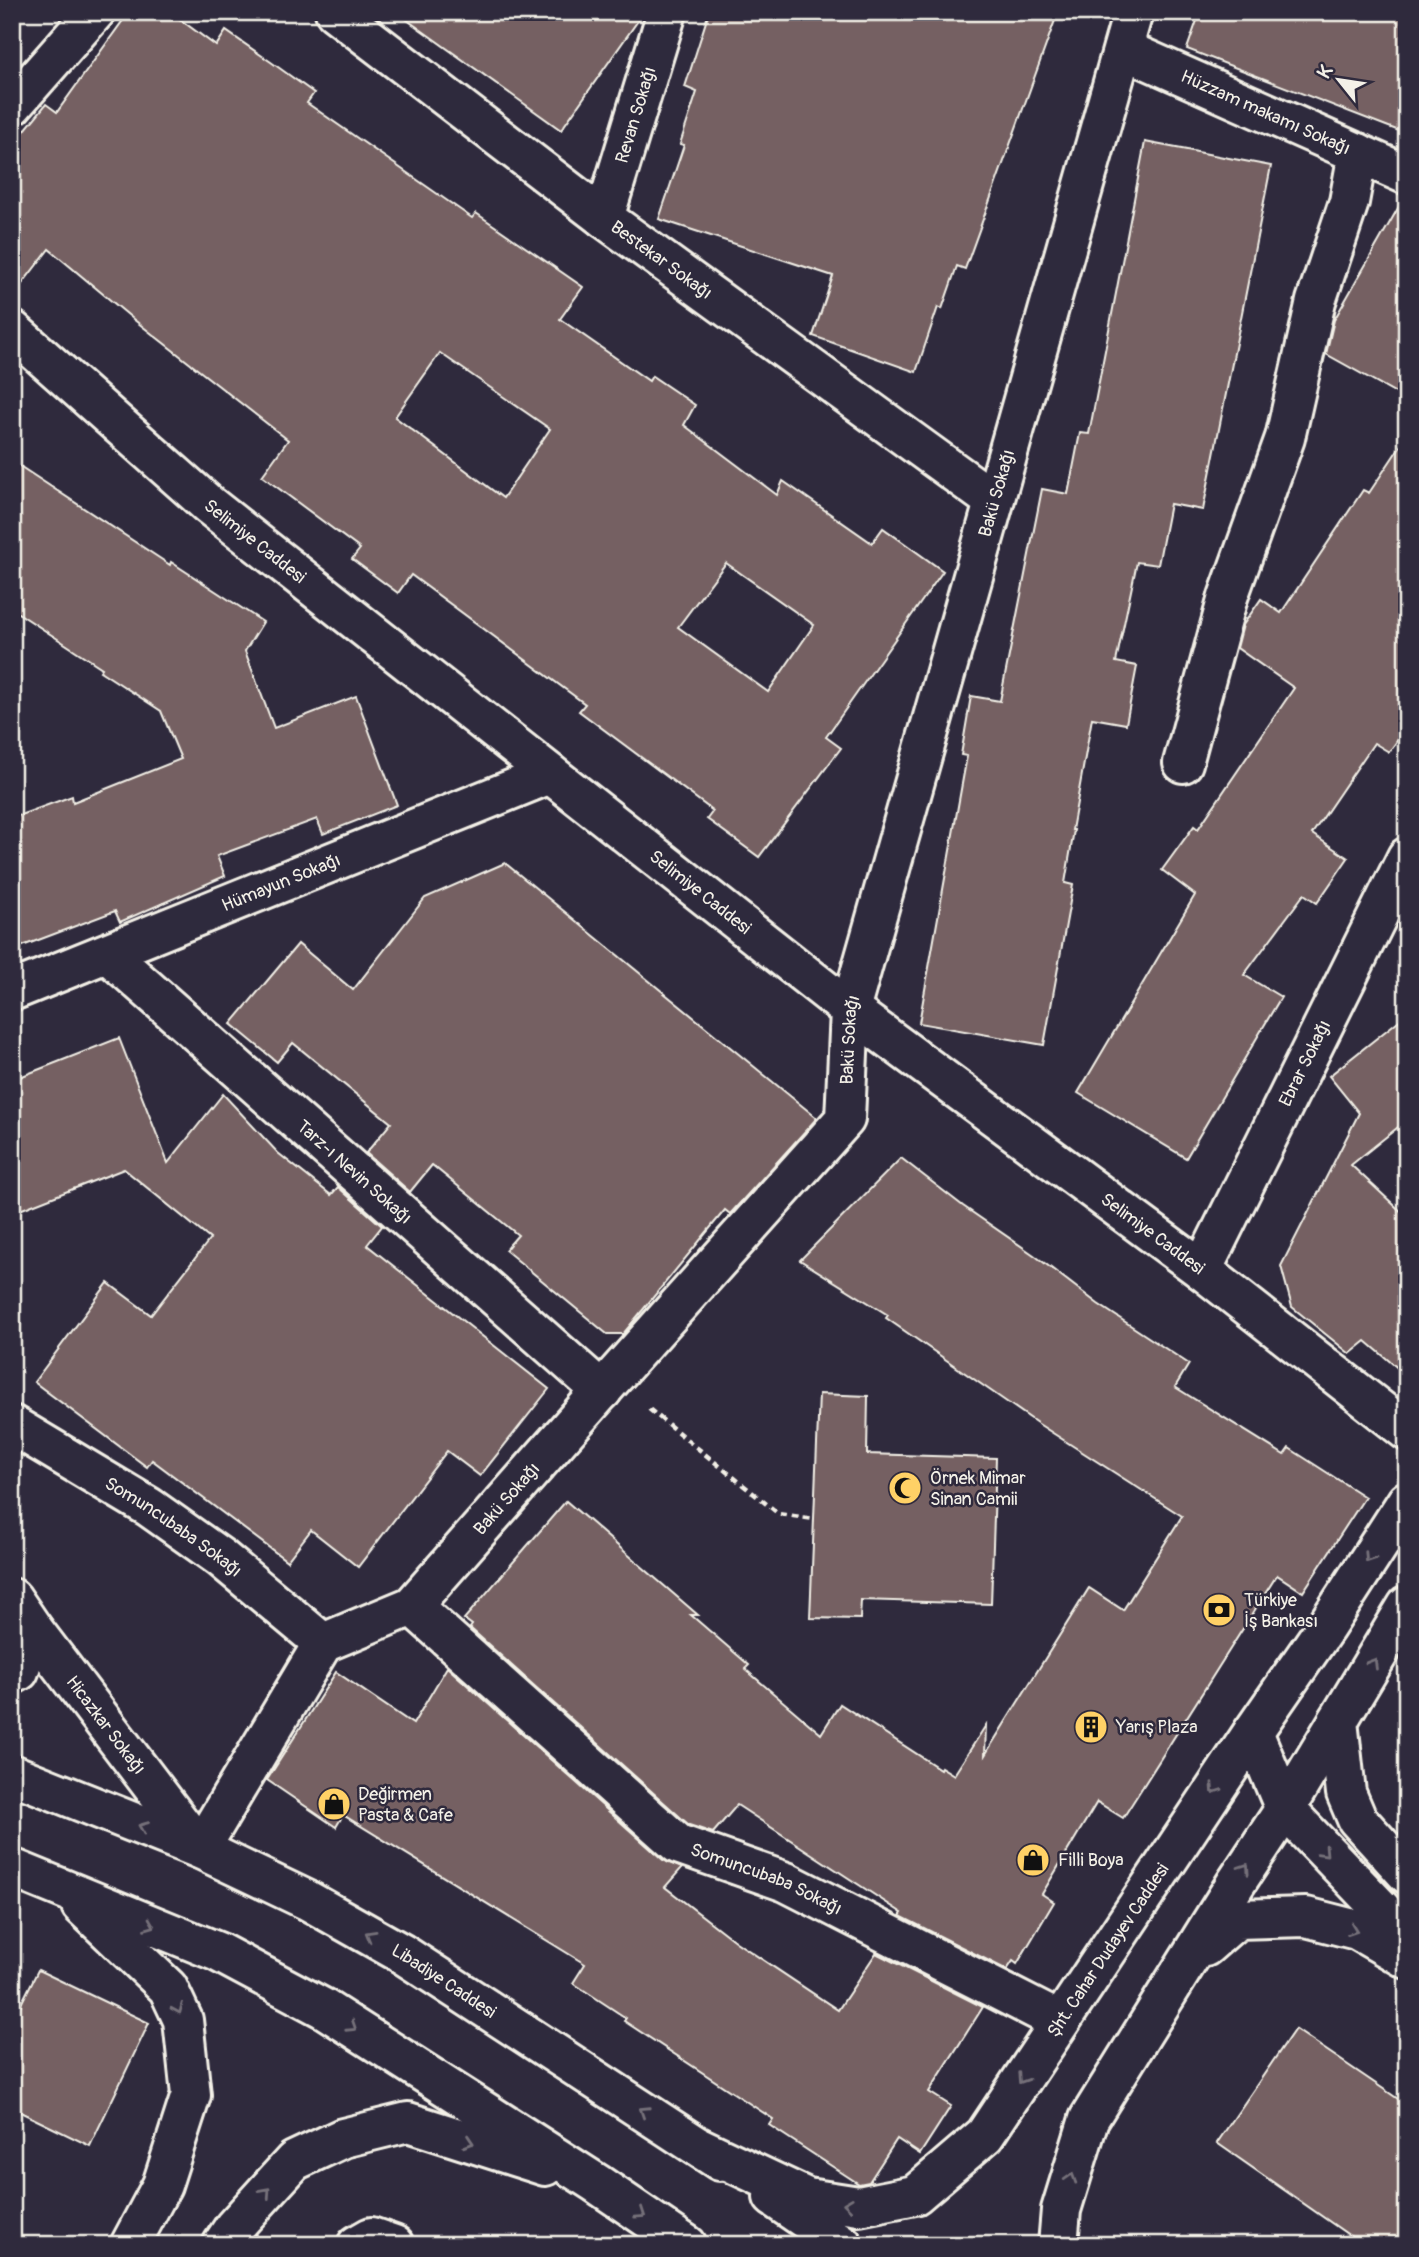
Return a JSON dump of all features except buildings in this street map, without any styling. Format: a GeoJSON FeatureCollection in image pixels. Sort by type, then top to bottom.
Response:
{"type":"FeatureCollection","features":[{"type":"Feature","properties":{"kind":"street"},"geometry":{"type":"LineString","coordinates":[[12,106],[95,12]]}},
{"type":"Feature","properties":{"kind":"street","name":"Bestekar Sokağı"},"geometry":{"type":"LineString","coordinates":[[335,12],[604,218],[994,501]]}},
{"type":"Feature","properties":{"kind":"street","name":"Revan Sokağı"},"geometry":{"type":"LineString","coordinates":[[604,218],[667,12]]}},
{"type":"Feature","properties":{"kind":"street","name":"Bakü Sokağı"},"geometry":{"type":"LineString","coordinates":[[323,1643],[412,1606],[845,1119],[850,1010],[1133,12]]}},
{"type":"Feature","properties":{"kind":"street","name":"Hüzzam makamı Sokağı"},"geometry":{"type":"LineString","coordinates":[[1123,49],[1407,175]]}},
{"type":"Feature","properties":{"kind":"street"},"geometry":{"type":"LineString","coordinates":[[1183,763],[1228,597],[1286,438],[1316,301],[1349,202],[1358,153]]}},
{"type":"Feature","properties":{"kind":"street","name":"Selimiye Caddesi"},"geometry":{"type":"LineString","coordinates":[[12,330],[209,505],[850,1010],[1202,1270],[1407,1431]]}},
{"type":"Feature","properties":{"kind":"street","name":"Hümayun Sokağı"},"geometry":{"type":"LineString","coordinates":[[12,991],[550,774]]}},
{"type":"Feature","properties":{"kind":"street","name":"Ebrar Sokağı"},"geometry":{"type":"LineString","coordinates":[[1202,1270],[1407,857]]}},
{"type":"Feature","properties":{"kind":"street","name":"Tarz-ı Nevin Sokağı"},"geometry":{"type":"LineString","coordinates":[[108,954],[607,1385]]}},
{"type":"Feature","properties":{"kind":"street","name":"Somuncubaba Sokağı"},"geometry":{"type":"LineString","coordinates":[[12,1426],[159,1514],[221,1558],[323,1643]]}},
{"type":"Feature","properties":{"kind":"street","name":"Şht. Cahar Dudayev Caddesi"},"geometry":{"type":"LineString","coordinates":[[701,2148],[807,2198],[859,2206],[915,2194],[985,2135],[1325,1628],[1407,1501]]}},
{"type":"Feature","properties":{"kind":"street","name":"Hicazkar Sokağı"},"geometry":{"type":"LineString","coordinates":[[12,1598],[200,1849]]}},
{"type":"Feature","properties":{"kind":"street","name":"Somuncubaba Sokağı"},"geometry":{"type":"LineString","coordinates":[[412,1606],[678,1843],[786,1882],[1059,2021]]}},
{"type":"Feature","properties":{"kind":"street"},"geometry":{"type":"LineString","coordinates":[[1058,2245],[1060,2210],[1089,2119],[1285,1809],[1407,1606]]}},
{"type":"Feature","properties":{"kind":"street"},"geometry":{"type":"LineString","coordinates":[[12,1675],[19,1671],[33,1629]]}},
{"type":"Feature","properties":{"kind":"street"},"geometry":{"type":"LineString","coordinates":[[200,1849],[323,1643]]}},
{"type":"Feature","properties":{"kind":"street"},"geometry":{"type":"LineString","coordinates":[[1338,1721],[1346,1793],[1357,1819],[1407,1874]]}},
{"type":"Feature","properties":{"kind":"street"},"geometry":{"type":"LineString","coordinates":[[1253,1732],[1285,1809],[1407,1936]]}},
{"type":"Feature","properties":{"kind":"street","name":"Libadiye Caddesi"},"geometry":{"type":"LineString","coordinates":[[12,1774],[200,1849],[307,1900],[401,1953],[701,2148],[843,2245]]}},
{"type":"Feature","properties":{"kind":"street"},"geometry":{"type":"LineString","coordinates":[[12,1868],[218,1952],[323,2008],[596,2183],[687,2245]]}},
{"type":"Feature","properties":{"kind":"street"},"geometry":{"type":"LineString","coordinates":[[64,1889],[168,1988],[183,2020],[191,2095],[162,2185],[130,2245]]}},
{"type":"Feature","properties":{"kind":"street"},"geometry":{"type":"LineString","coordinates":[[1183,1967],[1237,1919],[1306,1917],[1357,1930],[1407,1959]]}},
{"type":"Feature","properties":{"kind":"street"},"geometry":{"type":"LineString","coordinates":[[222,2245],[234,2227],[294,2161],[343,2138],[408,2122],[596,2183]]}},
{"type":"Feature","properties":{"kind":"street"},"geometry":{"type":"LineString","coordinates":[[357,2245],[371,2237],[394,2245]]}},
{"type":"Feature","properties":{"kind":"path"},"geometry":{"type":"LineString","coordinates":[[607,1385],[779,1514],[814,1519]]}},
{"type":"Feature","properties":{"kind":"place","name":"Örnek Mimar Sinan Camii"},"geometry":{"type":"Point","coordinates":[905,1488]}},
{"type":"Feature","properties":{"kind":"place","name":"Türkiye İş Bankası"},"geometry":{"type":"Point","coordinates":[1219,1610]}},
{"type":"Feature","properties":{"kind":"place","name":"Yarış Plaza"},"geometry":{"type":"Point","coordinates":[1091,1727]}},
{"type":"Feature","properties":{"kind":"place","name":"Değirmen Pasta & Cafe"},"geometry":{"type":"Point","coordinates":[334,1804]}},
{"type":"Feature","properties":{"kind":"place","name":"Filli Boya"},"geometry":{"type":"Point","coordinates":[1033,1860]}}]}
